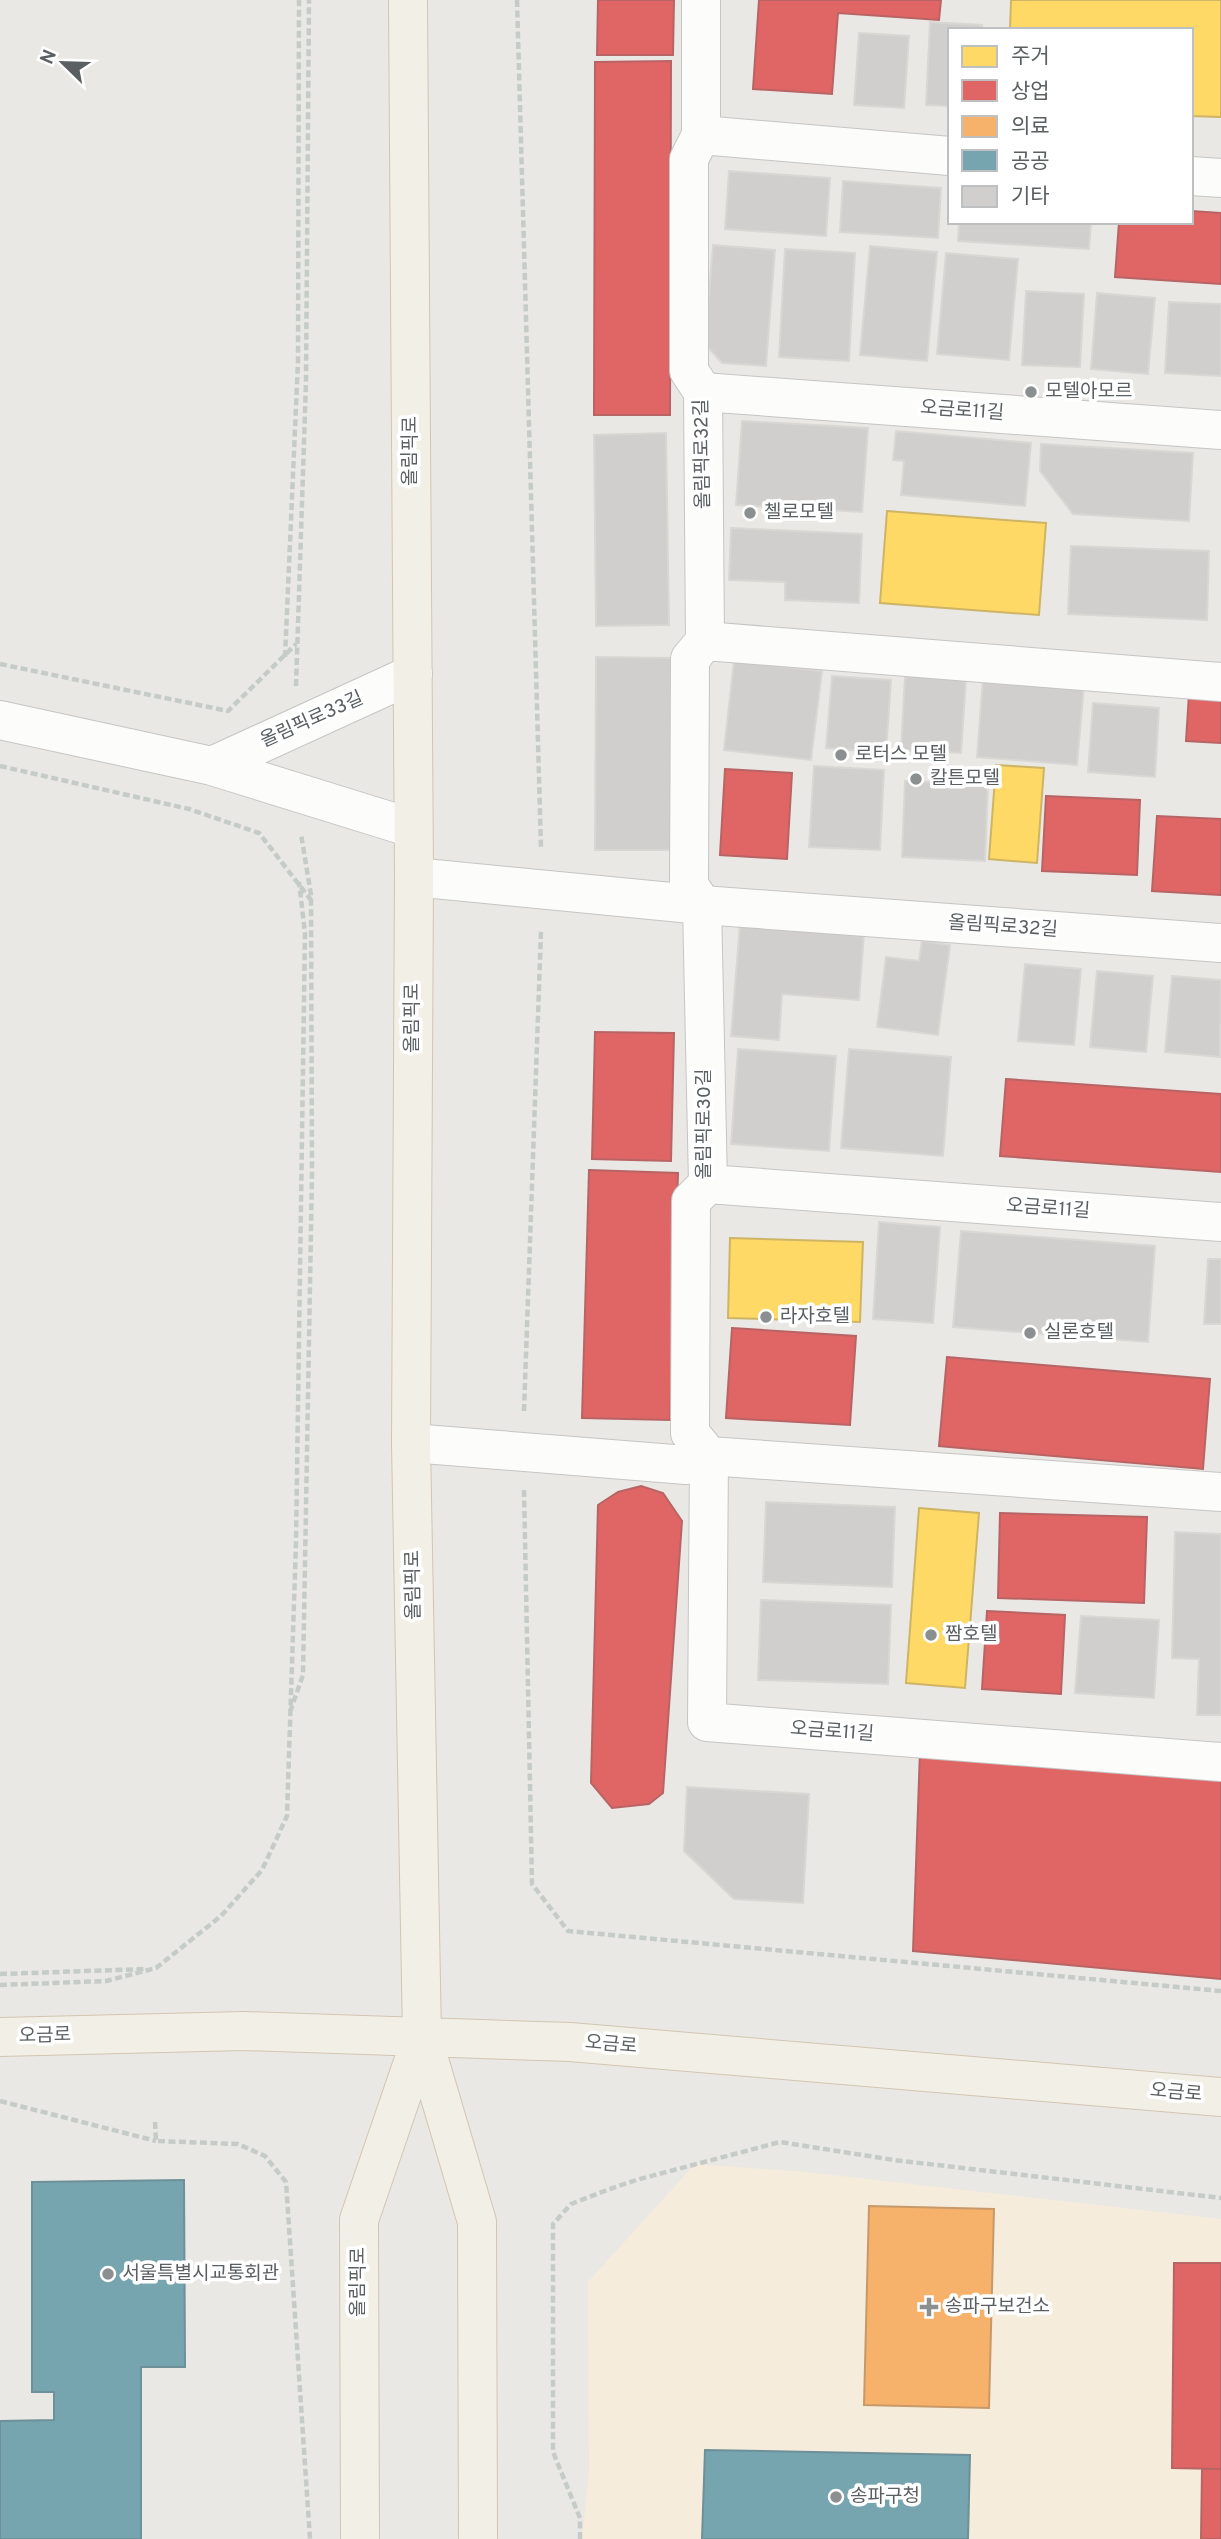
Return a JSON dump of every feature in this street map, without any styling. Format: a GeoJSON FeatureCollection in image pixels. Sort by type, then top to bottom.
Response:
{"type":"FeatureCollection","features":[{"type":"Feature","properties":{"kind":"main road","name":"올림픽로"},"geometry":{"type":"LineString","coordinates":[[408,0],[414,877],[411,1443],[422,2036],[477,2222],[478,2539]]}},
{"type":"Feature","properties":{"kind":"main road","name":"오금로"},"geometry":{"type":"LineString","coordinates":[[0,2037],[244,2031],[569,2042],[1221,2097]]}},
{"type":"Feature","properties":{"kind":"main road","name":"올림픽로"},"geometry":{"type":"LineString","coordinates":[[360,2539],[359,2220],[422,2036]]}},
{"type":"Feature","properties":{"kind":"street","name":"올림픽로32길"},"geometry":{"type":"LineString","coordinates":[[701,0],[701,135],[689,159],[689,371],[703,392],[705,641],[690,659],[689,885],[702,905]]}},
{"type":"Feature","properties":{"kind":"street"},"geometry":{"type":"LineString","coordinates":[[701,135],[948,156]]}},
{"type":"Feature","properties":{"kind":"street"},"geometry":{"type":"LineString","coordinates":[[1193,176],[1221,178]]}},
{"type":"Feature","properties":{"kind":"street","name":"오금로11길"},"geometry":{"type":"LineString","coordinates":[[703,392],[1221,430]]}},
{"type":"Feature","properties":{"kind":"street"},"geometry":{"type":"LineString","coordinates":[[705,641],[1221,682]]}},
{"type":"Feature","properties":{"kind":"street","name":"올림픽로33길"},"geometry":{"type":"LineString","coordinates":[[212,766],[413,674]]}},
{"type":"Feature","properties":{"kind":"street","name":"올림픽로33길"},"geometry":{"type":"LineString","coordinates":[[0,720],[212,766],[412,828]]}},
{"type":"Feature","properties":{"kind":"street","name":"올림픽로32길"},"geometry":{"type":"LineString","coordinates":[[414,877],[702,905],[1221,943]]}},
{"type":"Feature","properties":{"kind":"street","name":"올림픽로30길"},"geometry":{"type":"LineString","coordinates":[[702,905],[708,1184],[691,1202],[690,1433],[709,1456]]}},
{"type":"Feature","properties":{"kind":"street","name":"오금로11길"},"geometry":{"type":"LineString","coordinates":[[708,1184],[1221,1223]]}},
{"type":"Feature","properties":{"kind":"street"},"geometry":{"type":"LineString","coordinates":[[411,1443],[686,1465],[709,1456],[1221,1492]]}},
{"type":"Feature","properties":{"kind":"street","name":"오금로11길"},"geometry":{"type":"LineString","coordinates":[[709,1456],[707,1722],[1221,1762]]}},
{"type":"Feature","properties":{"kind":"path"},"geometry":{"type":"LineString","coordinates":[[285,657],[298,361],[299,0]]}},
{"type":"Feature","properties":{"kind":"path"},"geometry":{"type":"LineString","coordinates":[[295,728],[306,381],[309,0]]}},
{"type":"Feature","properties":{"kind":"path"},"geometry":{"type":"LineString","coordinates":[[517,0],[542,890],[523,1451],[532,1884],[568,1931],[1221,1991]]}},
{"type":"Feature","properties":{"kind":"path"},"geometry":{"type":"LineString","coordinates":[[0,664],[228,710],[297,643]]}},
{"type":"Feature","properties":{"kind":"path"},"geometry":{"type":"LineString","coordinates":[[0,766],[189,809],[259,832],[311,900]]}},
{"type":"Feature","properties":{"kind":"path"},"geometry":{"type":"LineString","coordinates":[[290,1712],[303,1675],[312,1173],[311,900],[294,792]]}},
{"type":"Feature","properties":{"kind":"path"},"geometry":{"type":"LineString","coordinates":[[0,1985],[106,1982],[156,1968],[220,1916],[261,1870],[287,1816],[296,1542],[305,933],[299,882]]}},
{"type":"Feature","properties":{"kind":"path"},"geometry":{"type":"LineString","coordinates":[[0,1974],[156,1968]]}},
{"type":"Feature","properties":{"kind":"path"},"geometry":{"type":"LineString","coordinates":[[0,2102],[156,2141],[238,2144],[265,2156],[286,2182],[310,2539]]}},
{"type":"Feature","properties":{"kind":"path"},"geometry":{"type":"LineString","coordinates":[[155,2122],[156,2141]]}},
{"type":"Feature","properties":{"kind":"path"},"geometry":{"type":"LineString","coordinates":[[580,2539],[580,2518],[553,2452],[553,2224],[571,2204],[635,2180],[780,2142],[894,2160],[1221,2198]]}},
{"type":"Feature","properties":{"kind":"shaded area"},"geometry":{"type":"Polygon","coordinates":[[[695,2164],[805,2172],[1221,2219],[1221,2539],[582,2539],[589,2472],[588,2282],[695,2164]]]}},
{"type":"Feature","properties":{"kind":"building: 주거"},"geometry":{"type":"Polygon","coordinates":[[[1011,0],[1221,0],[1221,117],[1193,116],[1193,28],[1010,28],[1011,0]]]}},
{"type":"Feature","properties":{"kind":"building: 주거"},"geometry":{"type":"Polygon","coordinates":[[[887,511],[1046,523],[1039,615],[880,603],[887,511]]]}},
{"type":"Feature","properties":{"kind":"building: 주거"},"geometry":{"type":"Polygon","coordinates":[[[996,765],[1044,768],[1037,863],[989,859],[996,765]]]}},
{"type":"Feature","properties":{"kind":"building: 주거"},"geometry":{"type":"Polygon","coordinates":[[[730,1238],[863,1242],[860,1322],[728,1318],[730,1238]]]}},
{"type":"Feature","properties":{"kind":"building: 주거"},"geometry":{"type":"Polygon","coordinates":[[[919,1508],[979,1513],[965,1688],[906,1683],[919,1508]]]}},
{"type":"Feature","properties":{"kind":"building: 상업"},"geometry":{"type":"Polygon","coordinates":[[[598,0],[674,0],[673,55],[597,55],[598,0]]]}},
{"type":"Feature","properties":{"kind":"building: 상업"},"geometry":{"type":"Polygon","coordinates":[[[759,0],[941,0],[939,20],[838,13],[832,94],[753,89],[759,0]]]}},
{"type":"Feature","properties":{"kind":"building: 상업"},"geometry":{"type":"Polygon","coordinates":[[[671,61],[670,415],[594,415],[595,62],[671,61]]]}},
{"type":"Feature","properties":{"kind":"building: 상업"},"geometry":{"type":"Polygon","coordinates":[[[1193,211],[1221,213],[1221,284],[1115,277],[1119,224],[1193,224],[1193,211]]]}},
{"type":"Feature","properties":{"kind":"building: 상업"},"geometry":{"type":"Polygon","coordinates":[[[1189,694],[1221,696],[1221,743],[1186,741],[1189,694]]]}},
{"type":"Feature","properties":{"kind":"building: 상업"},"geometry":{"type":"Polygon","coordinates":[[[725,769],[792,773],[787,859],[720,855],[725,769]]]}},
{"type":"Feature","properties":{"kind":"building: 상업"},"geometry":{"type":"Polygon","coordinates":[[[1046,796],[1140,800],[1137,875],[1042,871],[1046,796]]]}},
{"type":"Feature","properties":{"kind":"building: 상업"},"geometry":{"type":"Polygon","coordinates":[[[1157,816],[1221,819],[1221,895],[1152,891],[1157,816]]]}},
{"type":"Feature","properties":{"kind":"building: 상업"},"geometry":{"type":"Polygon","coordinates":[[[595,1032],[674,1033],[671,1161],[592,1159],[595,1032]]]}},
{"type":"Feature","properties":{"kind":"building: 상업"},"geometry":{"type":"Polygon","coordinates":[[[1006,1079],[1221,1094],[1221,1172],[1000,1156],[1006,1079]]]}},
{"type":"Feature","properties":{"kind":"building: 상업"},"geometry":{"type":"Polygon","coordinates":[[[589,1170],[678,1173],[670,1420],[582,1418],[589,1170]]]}},
{"type":"Feature","properties":{"kind":"building: 상업"},"geometry":{"type":"Polygon","coordinates":[[[732,1328],[856,1336],[850,1425],[726,1418],[732,1328]]]}},
{"type":"Feature","properties":{"kind":"building: 상업"},"geometry":{"type":"Polygon","coordinates":[[[947,1357],[1210,1379],[1203,1469],[939,1446],[947,1357]]]}},
{"type":"Feature","properties":{"kind":"building: 상업"},"geometry":{"type":"Polygon","coordinates":[[[641,1486],[663,1493],[682,1521],[663,1793],[649,1804],[612,1808],[591,1783],[598,1505],[618,1492],[641,1486]]]}},
{"type":"Feature","properties":{"kind":"building: 상업"},"geometry":{"type":"Polygon","coordinates":[[[1000,1513],[1147,1517],[1144,1603],[998,1598],[1000,1513]]]}},
{"type":"Feature","properties":{"kind":"building: 상업"},"geometry":{"type":"Polygon","coordinates":[[[987,1611],[1065,1615],[1061,1694],[982,1689],[987,1611]]]}},
{"type":"Feature","properties":{"kind":"building: 상업"},"geometry":{"type":"Polygon","coordinates":[[[920,1751],[1221,1776],[1221,1979],[913,1951],[920,1751]]]}},
{"type":"Feature","properties":{"kind":"building: 상업"},"geometry":{"type":"Polygon","coordinates":[[[1174,2263],[1221,2263],[1221,2469],[1172,2468],[1174,2263]]]}},
{"type":"Feature","properties":{"kind":"building: 상업"},"geometry":{"type":"Polygon","coordinates":[[[1202,2469],[1221,2469],[1221,2539],[1201,2539],[1202,2469]]]}},
{"type":"Feature","properties":{"kind":"building: 의료","name":"송파구보건소"},"geometry":{"type":"Polygon","coordinates":[[[869,2206],[994,2209],[989,2408],[864,2405],[869,2206]]]}},
{"type":"Feature","properties":{"kind":"building: 공공","name":"서울특별시교통회관"},"geometry":{"type":"Polygon","coordinates":[[[184,2180],[185,2367],[141,2367],[141,2539],[0,2539],[0,2421],[54,2420],[54,2392],[32,2392],[32,2182],[184,2180]]]}},
{"type":"Feature","properties":{"kind":"building: 공공","name":"송파구청"},"geometry":{"type":"Polygon","coordinates":[[[705,2450],[970,2455],[968,2539],[702,2539],[705,2450]]]}},
{"type":"Feature","properties":{"kind":"building: 기타"},"geometry":{"type":"Polygon","coordinates":[[[930,22],[982,25],[982,28],[948,28],[948,106],[926,105],[930,22]]]}},
{"type":"Feature","properties":{"kind":"building: 기타"},"geometry":{"type":"Polygon","coordinates":[[[859,33],[909,36],[904,108],[854,105],[859,33]]]}},
{"type":"Feature","properties":{"kind":"building: 기타"},"geometry":{"type":"Polygon","coordinates":[[[729,171],[830,178],[826,236],[725,229],[729,171]]]}},
{"type":"Feature","properties":{"kind":"building: 기타"},"geometry":{"type":"Polygon","coordinates":[[[843,181],[941,188],[938,238],[840,232],[843,181]]]}},
{"type":"Feature","properties":{"kind":"building: 기타"},"geometry":{"type":"Polygon","coordinates":[[[959,224],[1091,224],[1089,249],[958,241],[959,224]]]}},
{"type":"Feature","properties":{"kind":"building: 기타"},"geometry":{"type":"Polygon","coordinates":[[[713,245],[775,250],[766,366],[722,363],[705,344],[713,245]]]}},
{"type":"Feature","properties":{"kind":"building: 기타"},"geometry":{"type":"Polygon","coordinates":[[[870,246],[937,252],[927,361],[860,355],[870,246]]]}},
{"type":"Feature","properties":{"kind":"building: 기타"},"geometry":{"type":"Polygon","coordinates":[[[785,249],[855,253],[849,361],[779,357],[785,249]]]}},
{"type":"Feature","properties":{"kind":"building: 기타"},"geometry":{"type":"Polygon","coordinates":[[[946,253],[1018,259],[1009,360],[937,354],[946,253]]]}},
{"type":"Feature","properties":{"kind":"building: 기타"},"geometry":{"type":"Polygon","coordinates":[[[1026,291],[1084,294],[1080,367],[1022,365],[1026,291]]]}},
{"type":"Feature","properties":{"kind":"building: 기타"},"geometry":{"type":"Polygon","coordinates":[[[1097,293],[1155,298],[1148,374],[1091,369],[1097,293]]]}},
{"type":"Feature","properties":{"kind":"building: 기타"},"geometry":{"type":"Polygon","coordinates":[[[1169,302],[1221,304],[1221,376],[1165,373],[1169,302]]]}},
{"type":"Feature","properties":{"kind":"building: 기타"},"geometry":{"type":"Polygon","coordinates":[[[742,421],[868,428],[862,512],[736,505],[742,421]]]}},
{"type":"Feature","properties":{"kind":"building: 기타"},"geometry":{"type":"Polygon","coordinates":[[[896,431],[1031,443],[1025,506],[901,495],[904,461],[893,460],[896,431]]]}},
{"type":"Feature","properties":{"kind":"building: 기타"},"geometry":{"type":"Polygon","coordinates":[[[666,433],[669,625],[596,626],[594,435],[666,433]]]}},
{"type":"Feature","properties":{"kind":"building: 기타"},"geometry":{"type":"Polygon","coordinates":[[[1041,444],[1193,453],[1189,521],[1073,514],[1040,471],[1041,444]]]}},
{"type":"Feature","properties":{"kind":"building: 기타"},"geometry":{"type":"Polygon","coordinates":[[[731,528],[862,534],[859,603],[785,600],[785,582],[729,580],[731,528]]]}},
{"type":"Feature","properties":{"kind":"building: 기타"},"geometry":{"type":"Polygon","coordinates":[[[1071,546],[1209,551],[1207,620],[1068,614],[1071,546]]]}},
{"type":"Feature","properties":{"kind":"building: 기타"},"geometry":{"type":"Polygon","coordinates":[[[596,657],[674,658],[673,850],[595,850],[596,657]]]}},
{"type":"Feature","properties":{"kind":"building: 기타"},"geometry":{"type":"Polygon","coordinates":[[[734,661],[822,671],[811,760],[724,750],[734,661]]]}},
{"type":"Feature","properties":{"kind":"building: 기타"},"geometry":{"type":"Polygon","coordinates":[[[832,676],[891,680],[886,753],[826,748],[832,676]]]}},
{"type":"Feature","properties":{"kind":"building: 기타"},"geometry":{"type":"Polygon","coordinates":[[[905,676],[966,680],[961,753],[901,750],[905,676]]]}},
{"type":"Feature","properties":{"kind":"building: 기타"},"geometry":{"type":"Polygon","coordinates":[[[983,678],[1084,685],[1077,765],[977,757],[983,678]]]}},
{"type":"Feature","properties":{"kind":"building: 기타"},"geometry":{"type":"Polygon","coordinates":[[[1093,703],[1159,708],[1155,777],[1088,772],[1093,703]]]}},
{"type":"Feature","properties":{"kind":"building: 기타"},"geometry":{"type":"Polygon","coordinates":[[[814,766],[884,770],[880,850],[809,847],[814,766]]]}},
{"type":"Feature","properties":{"kind":"building: 기타"},"geometry":{"type":"Polygon","coordinates":[[[905,781],[988,784],[985,861],[902,857],[905,781]]]}},
{"type":"Feature","properties":{"kind":"building: 기타"},"geometry":{"type":"Polygon","coordinates":[[[740,924],[864,934],[859,1000],[782,994],[779,1040],[731,1036],[740,924]]]}},
{"type":"Feature","properties":{"kind":"building: 기타"},"geometry":{"type":"Polygon","coordinates":[[[922,941],[950,945],[938,1035],[877,1027],[886,957],[919,961],[922,941]]]}},
{"type":"Feature","properties":{"kind":"building: 기타"},"geometry":{"type":"Polygon","coordinates":[[[1025,964],[1081,969],[1074,1045],[1018,1041],[1025,964]]]}},
{"type":"Feature","properties":{"kind":"building: 기타"},"geometry":{"type":"Polygon","coordinates":[[[1097,971],[1153,976],[1146,1052],[1090,1047],[1097,971]]]}},
{"type":"Feature","properties":{"kind":"building: 기타"},"geometry":{"type":"Polygon","coordinates":[[[1172,976],[1221,980],[1220,1057],[1165,1052],[1172,976]]]}},
{"type":"Feature","properties":{"kind":"building: 기타"},"geometry":{"type":"Polygon","coordinates":[[[738,1049],[836,1056],[829,1151],[731,1144],[738,1049]]]}},
{"type":"Feature","properties":{"kind":"building: 기타"},"geometry":{"type":"Polygon","coordinates":[[[849,1049],[951,1057],[943,1156],[841,1148],[849,1049]]]}},
{"type":"Feature","properties":{"kind":"building: 기타"},"geometry":{"type":"Polygon","coordinates":[[[879,1222],[940,1227],[933,1323],[873,1319],[879,1222]]]}},
{"type":"Feature","properties":{"kind":"building: 기타"},"geometry":{"type":"Polygon","coordinates":[[[961,1231],[1155,1246],[1148,1342],[953,1327],[961,1231]]]}},
{"type":"Feature","properties":{"kind":"building: 기타"},"geometry":{"type":"Polygon","coordinates":[[[1208,1259],[1221,1259],[1221,1324],[1204,1324],[1208,1259]]]}},
{"type":"Feature","properties":{"kind":"building: 기타"},"geometry":{"type":"Polygon","coordinates":[[[766,1502],[895,1507],[892,1587],[763,1582],[766,1502]]]}},
{"type":"Feature","properties":{"kind":"building: 기타"},"geometry":{"type":"Polygon","coordinates":[[[1175,1532],[1221,1534],[1221,1715],[1197,1715],[1199,1659],[1172,1658],[1175,1532]]]}},
{"type":"Feature","properties":{"kind":"building: 기타"},"geometry":{"type":"Polygon","coordinates":[[[761,1600],[891,1605],[888,1684],[758,1680],[761,1600]]]}},
{"type":"Feature","properties":{"kind":"building: 기타"},"geometry":{"type":"Polygon","coordinates":[[[1081,1616],[1159,1620],[1154,1698],[1075,1693],[1081,1616]]]}},
{"type":"Feature","properties":{"kind":"building: 기타"},"geometry":{"type":"Polygon","coordinates":[[[687,1787],[809,1794],[803,1903],[734,1899],[684,1851],[687,1787]]]}},
{"type":"Feature","properties":{"kind":"place","name":"모텔아모르"},"geometry":{"type":"Point","coordinates":[1031,392]}},
{"type":"Feature","properties":{"kind":"place","name":"첼로모텔"},"geometry":{"type":"Point","coordinates":[750,513]}},
{"type":"Feature","properties":{"kind":"place","name":"로터스 모텔"},"geometry":{"type":"Point","coordinates":[841,755]}},
{"type":"Feature","properties":{"kind":"place","name":"칼튼모텔"},"geometry":{"type":"Point","coordinates":[916,779]}},
{"type":"Feature","properties":{"kind":"place","name":"라자호텔"},"geometry":{"type":"Point","coordinates":[766,1317]}},
{"type":"Feature","properties":{"kind":"place","name":"실론호텔"},"geometry":{"type":"Point","coordinates":[1030,1333]}},
{"type":"Feature","properties":{"kind":"place","name":"짬호텔"},"geometry":{"type":"Point","coordinates":[931,1635]}},
{"type":"Feature","properties":{"kind":"place","name":"서울특별시교통회관"},"geometry":{"type":"Point","coordinates":[108,2274]}},
{"type":"Feature","properties":{"kind":"place","name":"송파구보건소"},"geometry":{"type":"Point","coordinates":[929,2307]}},
{"type":"Feature","properties":{"kind":"place","name":"송파구청"},"geometry":{"type":"Point","coordinates":[836,2497]}}]}
